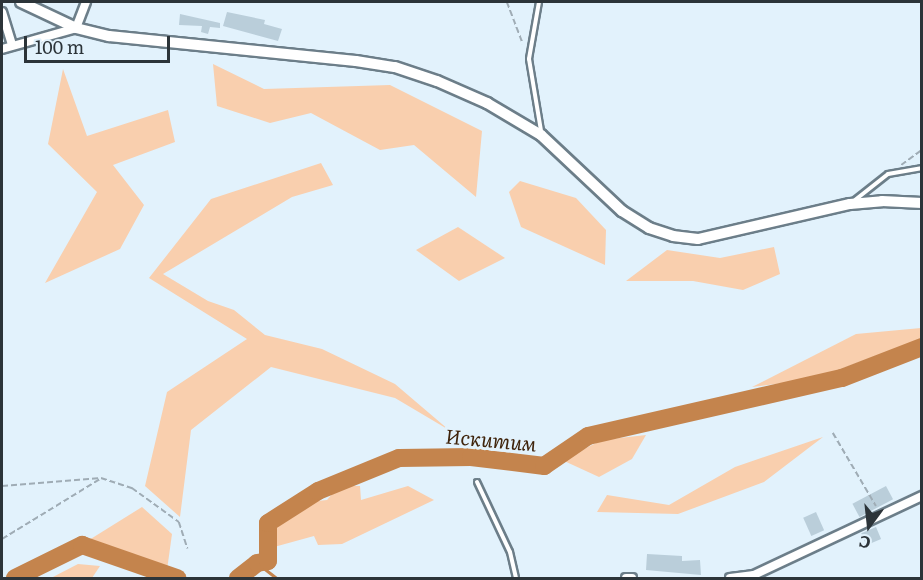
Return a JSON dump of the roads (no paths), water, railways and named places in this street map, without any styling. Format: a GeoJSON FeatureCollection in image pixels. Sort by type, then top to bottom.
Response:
{"type":"FeatureCollection","features":[{"type":"Feature","properties":{"kind":"main road"},"geometry":{"type":"LineString","coordinates":[[21,2],[76,28],[161,42],[357,61],[395,67],[437,81],[487,103],[541,135],[622,211],[649,228],[673,236],[698,238],[850,204],[882,201],[921,203]]}},
{"type":"Feature","properties":{"kind":"street"},"geometry":{"type":"LineString","coordinates":[[2,49],[76,28],[86,2]]}},
{"type":"Feature","properties":{"kind":"street"},"geometry":{"type":"LineString","coordinates":[[2,12],[12,45]]}},
{"type":"Feature","properties":{"kind":"street"},"geometry":{"type":"LineString","coordinates":[[730,579],[754,577],[921,496]]}},
{"type":"Feature","properties":{"kind":"street"},"geometry":{"type":"LineString","coordinates":[[626,579],[632,579]]}},
{"type":"Feature","properties":{"kind":"lane"},"geometry":{"type":"LineString","coordinates":[[539,2],[529,59],[541,135]]}},
{"type":"Feature","properties":{"kind":"lane"},"geometry":{"type":"LineString","coordinates":[[850,204],[888,174],[921,168]]}},
{"type":"Feature","properties":{"kind":"lane"},"geometry":{"type":"LineString","coordinates":[[477,482],[510,552],[516,579]]}},
{"type":"Feature","properties":{"kind":"waterway","name":"Искитим"},"geometry":{"type":"LineString","coordinates":[[238,578],[257,563],[268,561],[268,523],[318,491],[399,458],[471,457],[544,466],[588,436],[842,378],[922,347]]}},
{"type":"Feature","properties":{"kind":"waterway","name":"Искитим"},"geometry":{"type":"LineString","coordinates":[[15,578],[82,545],[177,578]]}},
{"type":"Feature","properties":{"kind":"waterway"},"geometry":{"type":"LineString","coordinates":[[257,563],[276,578]]}}]}
